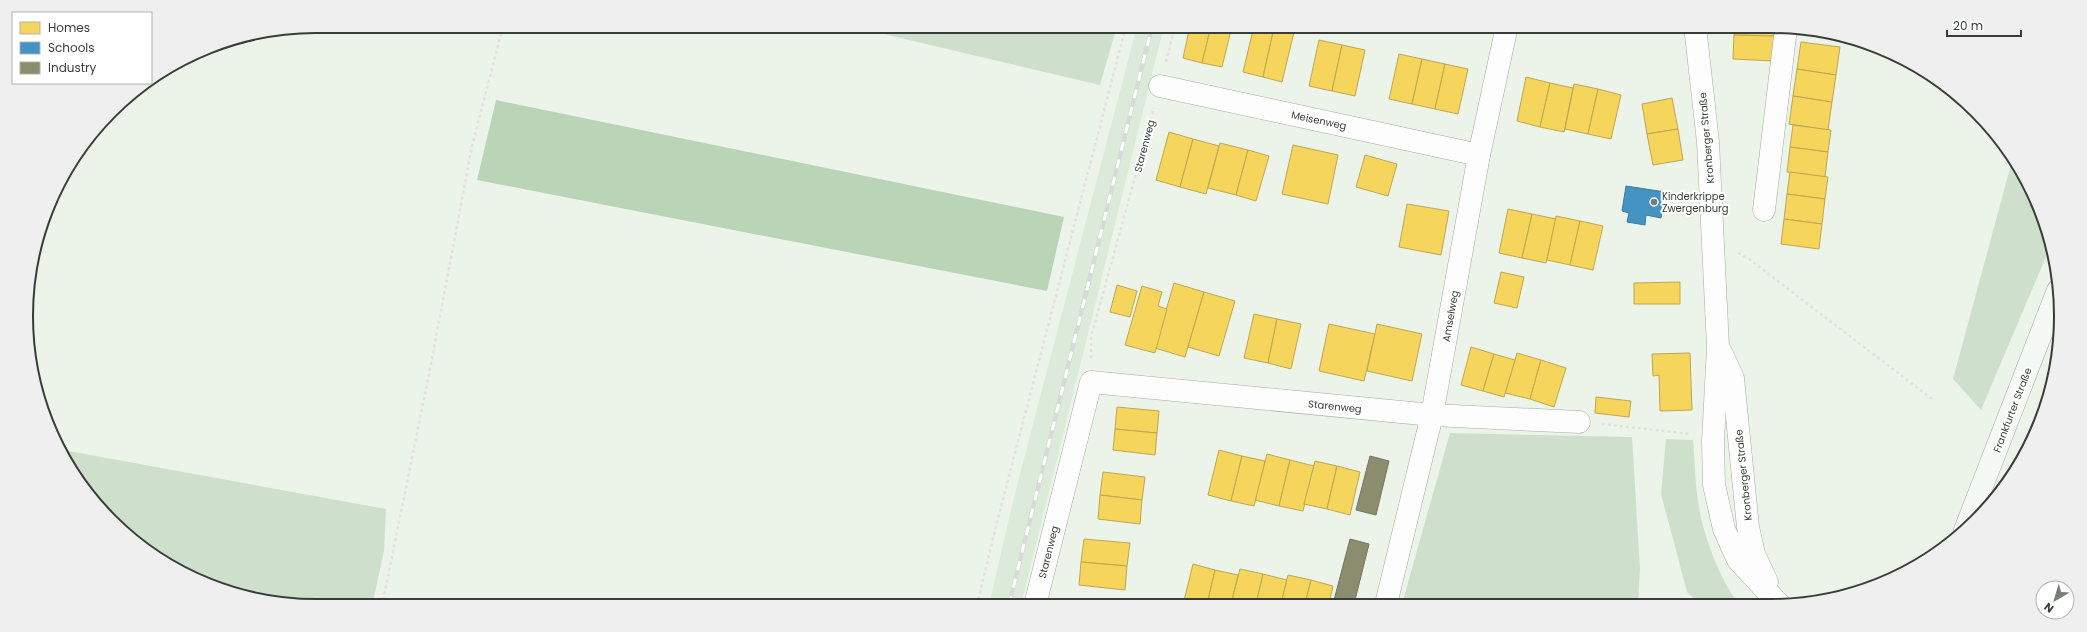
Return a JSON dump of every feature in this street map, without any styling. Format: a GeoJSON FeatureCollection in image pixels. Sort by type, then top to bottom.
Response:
{"type":"FeatureCollection","features":[{"type":"Feature","properties":{"kind":"main road","name":"Frankfurter Straße"},"geometry":{"type":"LineString","coordinates":[[1970,517],[2053,302]]}},
{"type":"Feature","properties":{"kind":"street","name":"Amselweg"},"geometry":{"type":"LineString","coordinates":[[1387,599],[1432,415],[1478,154],[1506,33]]}},
{"type":"Feature","properties":{"kind":"street","name":"Kronberger Straße"},"geometry":{"type":"LineString","coordinates":[[1696,33],[1708,142],[1718,347],[1713,441],[1714,485],[1719,513],[1724,529],[1738,560],[1774,599]]}},
{"type":"Feature","properties":{"kind":"street"},"geometry":{"type":"LineString","coordinates":[[1764,210],[1785,34]]}},
{"type":"Feature","properties":{"kind":"street","name":"Meisenweg"},"geometry":{"type":"LineString","coordinates":[[1160,86],[1478,154]]}},
{"type":"Feature","properties":{"kind":"street","name":"Kronberger Straße"},"geometry":{"type":"LineString","coordinates":[[1718,347],[1733,378],[1750,534],[1754,554],[1776,599]]}},
{"type":"Feature","properties":{"kind":"street","name":"Starenweg"},"geometry":{"type":"LineString","coordinates":[[1037,599],[1091,382],[1432,415],[1579,422]]}},
{"type":"Feature","properties":{"kind":"path"},"geometry":{"type":"LineString","coordinates":[[383,599],[431,364],[472,146],[501,33]]}},
{"type":"Feature","properties":{"kind":"path"},"geometry":{"type":"LineString","coordinates":[[978,599],[996,526],[1124,33]]}},
{"type":"Feature","properties":{"kind":"path","name":"Starenweg"},"geometry":{"type":"LineString","coordinates":[[1091,382],[1091,337],[1173,33]]}},
{"type":"Feature","properties":{"kind":"path"},"geometry":{"type":"LineString","coordinates":[[1713,239],[1749,259],[1932,399]]}},
{"type":"Feature","properties":{"kind":"path"},"geometry":{"type":"LineString","coordinates":[[1579,422],[1691,434]]}},
{"type":"Feature","properties":{"kind":"shaded area"},"geometry":{"type":"Polygon","coordinates":[[[880,33],[1115,33],[1100,85],[880,33]]]}},
{"type":"Feature","properties":{"kind":"shaded area"},"geometry":{"type":"Polygon","coordinates":[[[1135,33],[1162,33],[1022,599],[990,599],[1014,497],[1135,33]]]}},
{"type":"Feature","properties":{"kind":"shaded area"},"geometry":{"type":"Polygon","coordinates":[[[2011,166],[2025,191],[2039,225],[2047,254],[1981,410],[1953,379],[2011,166]]]}},
{"type":"Feature","properties":{"kind":"shaded area"},"geometry":{"type":"Polygon","coordinates":[[[1450,433],[1632,437],[1640,569],[1638,599],[1403,599],[1450,433]]]}},
{"type":"Feature","properties":{"kind":"shaded area"},"geometry":{"type":"Polygon","coordinates":[[[1666,439],[1693,440],[1696,482],[1701,519],[1719,571],[1736,599],[1695,599],[1687,592],[1661,494],[1666,439]]]}},
{"type":"Feature","properties":{"kind":"shaded area"},"geometry":{"type":"Polygon","coordinates":[[[67,451],[386,509],[384,551],[374,599],[316,599],[279,597],[261,594],[225,584],[191,570],[174,561],[129,529],[103,503],[91,488],[67,451]]]}},
{"type":"Feature","properties":{"kind":"green space"},"geometry":{"type":"Polygon","coordinates":[[[496,100],[1064,217],[1047,291],[477,180],[496,100]]]}},
{"type":"Feature","properties":{"kind":"building: Homes"},"geometry":{"type":"Polygon","coordinates":[[[1188,33],[1209,33],[1202,63],[1183,58],[1188,33]]]}},
{"type":"Feature","properties":{"kind":"building: Homes"},"geometry":{"type":"Polygon","coordinates":[[[1209,33],[1230,33],[1222,67],[1202,63],[1209,33]]]}},
{"type":"Feature","properties":{"kind":"building: Homes"},"geometry":{"type":"Polygon","coordinates":[[[1252,33],[1273,33],[1263,77],[1243,72],[1252,33]]]}},
{"type":"Feature","properties":{"kind":"building: Homes"},"geometry":{"type":"Polygon","coordinates":[[[1273,33],[1294,33],[1282,82],[1263,77],[1273,33]]]}},
{"type":"Feature","properties":{"kind":"building: Homes"},"geometry":{"type":"Polygon","coordinates":[[[1734,33],[1774,33],[1774,36],[1734,35],[1734,33]]]}},
{"type":"Feature","properties":{"kind":"building: Homes"},"geometry":{"type":"Polygon","coordinates":[[[1734,35],[1774,36],[1774,61],[1733,59],[1734,35]]]}},
{"type":"Feature","properties":{"kind":"building: Homes"},"geometry":{"type":"Polygon","coordinates":[[[1319,40],[1342,45],[1332,91],[1309,86],[1319,40]]]}},
{"type":"Feature","properties":{"kind":"building: Homes"},"geometry":{"type":"Polygon","coordinates":[[[1801,42],[1840,47],[1836,75],[1797,69],[1801,42]]]}},
{"type":"Feature","properties":{"kind":"building: Homes"},"geometry":{"type":"Polygon","coordinates":[[[1342,45],[1365,50],[1355,96],[1332,91],[1342,45]]]}},
{"type":"Feature","properties":{"kind":"building: Homes"},"geometry":{"type":"Polygon","coordinates":[[[1399,54],[1422,59],[1412,104],[1389,99],[1399,54]]]}},
{"type":"Feature","properties":{"kind":"building: Homes"},"geometry":{"type":"Polygon","coordinates":[[[1422,59],[1445,64],[1435,109],[1412,104],[1422,59]]]}},
{"type":"Feature","properties":{"kind":"building: Homes"},"geometry":{"type":"Polygon","coordinates":[[[1445,64],[1468,69],[1458,114],[1435,109],[1445,64]]]}},
{"type":"Feature","properties":{"kind":"building: Homes"},"geometry":{"type":"Polygon","coordinates":[[[1797,69],[1836,75],[1832,102],[1793,96],[1797,69]]]}},
{"type":"Feature","properties":{"kind":"building: Homes"},"geometry":{"type":"Polygon","coordinates":[[[1526,77],[1550,83],[1540,127],[1517,121],[1526,77]]]}},
{"type":"Feature","properties":{"kind":"building: Homes"},"geometry":{"type":"Polygon","coordinates":[[[1550,83],[1573,88],[1564,132],[1540,127],[1550,83]]]}},
{"type":"Feature","properties":{"kind":"building: Homes"},"geometry":{"type":"Polygon","coordinates":[[[1574,84],[1598,89],[1588,134],[1565,129],[1574,84]]]}},
{"type":"Feature","properties":{"kind":"building: Homes"},"geometry":{"type":"Polygon","coordinates":[[[1598,89],[1621,95],[1611,139],[1588,134],[1598,89]]]}},
{"type":"Feature","properties":{"kind":"building: Homes"},"geometry":{"type":"Polygon","coordinates":[[[1793,96],[1832,102],[1828,130],[1789,124],[1793,96]]]}},
{"type":"Feature","properties":{"kind":"building: Homes"},"geometry":{"type":"Polygon","coordinates":[[[1672,98],[1678,129],[1647,134],[1642,104],[1672,98]]]}},
{"type":"Feature","properties":{"kind":"building: Homes"},"geometry":{"type":"Polygon","coordinates":[[[1793,125],[1831,130],[1828,152],[1790,147],[1793,125]]]}},
{"type":"Feature","properties":{"kind":"building: Homes"},"geometry":{"type":"Polygon","coordinates":[[[1678,129],[1683,160],[1653,165],[1647,134],[1678,129]]]}},
{"type":"Feature","properties":{"kind":"building: Homes"},"geometry":{"type":"Polygon","coordinates":[[[1169,132],[1193,139],[1180,187],[1156,180],[1169,132]]]}},
{"type":"Feature","properties":{"kind":"building: Homes"},"geometry":{"type":"Polygon","coordinates":[[[1193,139],[1219,146],[1206,194],[1180,187],[1193,139]]]}},
{"type":"Feature","properties":{"kind":"building: Homes"},"geometry":{"type":"Polygon","coordinates":[[[1220,143],[1248,150],[1236,195],[1208,188],[1220,143]]]}},
{"type":"Feature","properties":{"kind":"building: Homes"},"geometry":{"type":"Polygon","coordinates":[[[1293,145],[1338,155],[1328,204],[1282,194],[1293,145]]]}},
{"type":"Feature","properties":{"kind":"building: Homes"},"geometry":{"type":"Polygon","coordinates":[[[1790,147],[1828,152],[1825,177],[1787,172],[1790,147]]]}},
{"type":"Feature","properties":{"kind":"building: Homes"},"geometry":{"type":"Polygon","coordinates":[[[1248,150],[1269,156],[1256,201],[1236,195],[1248,150]]]}},
{"type":"Feature","properties":{"kind":"building: Homes"},"geometry":{"type":"Polygon","coordinates":[[[1365,155],[1397,164],[1388,196],[1356,187],[1365,155]]]}},
{"type":"Feature","properties":{"kind":"building: Homes"},"geometry":{"type":"Polygon","coordinates":[[[1790,172],[1828,177],[1825,199],[1787,194],[1790,172]]]}},
{"type":"Feature","properties":{"kind":"building: Homes"},"geometry":{"type":"Polygon","coordinates":[[[1787,194],[1825,199],[1822,224],[1784,219],[1787,194]]]}},
{"type":"Feature","properties":{"kind":"building: Homes"},"geometry":{"type":"Polygon","coordinates":[[[1407,204],[1449,211],[1441,255],[1399,247],[1407,204]]]}},
{"type":"Feature","properties":{"kind":"building: Homes"},"geometry":{"type":"Polygon","coordinates":[[[1508,209],[1532,214],[1522,258],[1499,253],[1508,209]]]}},
{"type":"Feature","properties":{"kind":"building: Homes"},"geometry":{"type":"Polygon","coordinates":[[[1532,214],[1556,219],[1546,263],[1522,258],[1532,214]]]}},
{"type":"Feature","properties":{"kind":"building: Homes"},"geometry":{"type":"Polygon","coordinates":[[[1556,216],[1580,221],[1570,265],[1547,260],[1556,216]]]}},
{"type":"Feature","properties":{"kind":"building: Homes"},"geometry":{"type":"Polygon","coordinates":[[[1784,219],[1822,224],[1819,249],[1781,244],[1784,219]]]}},
{"type":"Feature","properties":{"kind":"building: Homes"},"geometry":{"type":"Polygon","coordinates":[[[1580,221],[1603,226],[1593,270],[1570,265],[1580,221]]]}},
{"type":"Feature","properties":{"kind":"building: Homes"},"geometry":{"type":"Polygon","coordinates":[[[1501,272],[1524,277],[1517,308],[1494,303],[1501,272]]]}},
{"type":"Feature","properties":{"kind":"building: Homes"},"geometry":{"type":"Polygon","coordinates":[[[1680,282],[1680,304],[1634,304],[1634,283],[1680,282]]]}},
{"type":"Feature","properties":{"kind":"building: Homes"},"geometry":{"type":"Polygon","coordinates":[[[1174,283],[1204,292],[1185,357],[1155,348],[1174,283]]]}},
{"type":"Feature","properties":{"kind":"building: Homes"},"geometry":{"type":"Polygon","coordinates":[[[1117,285],[1137,291],[1130,317],[1110,312],[1117,285]]]}},
{"type":"Feature","properties":{"kind":"building: Homes"},"geometry":{"type":"Polygon","coordinates":[[[1142,286],[1162,292],[1158,306],[1167,309],[1155,353],[1125,345],[1142,286]]]}},
{"type":"Feature","properties":{"kind":"building: Homes"},"geometry":{"type":"Polygon","coordinates":[[[1204,292],[1235,301],[1219,356],[1188,347],[1204,292]]]}},
{"type":"Feature","properties":{"kind":"building: Homes"},"geometry":{"type":"Polygon","coordinates":[[[1254,314],[1277,319],[1268,363],[1244,358],[1254,314]]]}},
{"type":"Feature","properties":{"kind":"building: Homes"},"geometry":{"type":"Polygon","coordinates":[[[1277,319],[1301,324],[1291,369],[1268,363],[1277,319]]]}},
{"type":"Feature","properties":{"kind":"building: Homes"},"geometry":{"type":"Polygon","coordinates":[[[1329,324],[1375,334],[1364,381],[1319,371],[1329,324]]]}},
{"type":"Feature","properties":{"kind":"building: Homes"},"geometry":{"type":"Polygon","coordinates":[[[1377,324],[1422,334],[1412,381],[1367,371],[1377,324]]]}},
{"type":"Feature","properties":{"kind":"building: Homes"},"geometry":{"type":"Polygon","coordinates":[[[1471,347],[1494,354],[1483,391],[1461,385],[1471,347]]]}},
{"type":"Feature","properties":{"kind":"building: Homes"},"geometry":{"type":"Polygon","coordinates":[[[1517,353],[1541,360],[1530,399],[1505,393],[1517,353]]]}},
{"type":"Feature","properties":{"kind":"building: Homes"},"geometry":{"type":"Polygon","coordinates":[[[1690,353],[1692,410],[1660,411],[1659,375],[1653,376],[1652,354],[1690,353]]]}},
{"type":"Feature","properties":{"kind":"building: Homes"},"geometry":{"type":"Polygon","coordinates":[[[1494,354],[1515,360],[1504,397],[1483,391],[1494,354]]]}},
{"type":"Feature","properties":{"kind":"building: Homes"},"geometry":{"type":"Polygon","coordinates":[[[1541,360],[1566,368],[1554,407],[1530,399],[1541,360]]]}},
{"type":"Feature","properties":{"kind":"building: Homes"},"geometry":{"type":"Polygon","coordinates":[[[1596,397],[1631,401],[1629,417],[1595,413],[1596,397]]]}},
{"type":"Feature","properties":{"kind":"building: Homes"},"geometry":{"type":"Polygon","coordinates":[[[1117,407],[1159,411],[1157,433],[1115,429],[1117,407]]]}},
{"type":"Feature","properties":{"kind":"building: Homes"},"geometry":{"type":"Polygon","coordinates":[[[1115,429],[1157,433],[1155,455],[1113,450],[1115,429]]]}},
{"type":"Feature","properties":{"kind":"building: Homes"},"geometry":{"type":"Polygon","coordinates":[[[1219,450],[1242,456],[1231,501],[1208,495],[1219,450]]]}},
{"type":"Feature","properties":{"kind":"building: Homes"},"geometry":{"type":"Polygon","coordinates":[[[1267,454],[1290,460],[1279,506],[1255,500],[1267,454]]]}},
{"type":"Feature","properties":{"kind":"building: Homes"},"geometry":{"type":"Polygon","coordinates":[[[1242,456],[1265,461],[1254,506],[1231,501],[1242,456]]]}},
{"type":"Feature","properties":{"kind":"building: Homes"},"geometry":{"type":"Polygon","coordinates":[[[1290,460],[1314,466],[1303,511],[1279,506],[1290,460]]]}},
{"type":"Feature","properties":{"kind":"building: Homes"},"geometry":{"type":"Polygon","coordinates":[[[1315,461],[1337,466],[1327,509],[1304,504],[1315,461]]]}},
{"type":"Feature","properties":{"kind":"building: Homes"},"geometry":{"type":"Polygon","coordinates":[[[1337,466],[1360,472],[1350,515],[1327,509],[1337,466]]]}},
{"type":"Feature","properties":{"kind":"building: Homes"},"geometry":{"type":"Polygon","coordinates":[[[1103,472],[1145,477],[1142,500],[1100,495],[1103,472]]]}},
{"type":"Feature","properties":{"kind":"building: Homes"},"geometry":{"type":"Polygon","coordinates":[[[1100,495],[1142,500],[1140,524],[1098,519],[1100,495]]]}},
{"type":"Feature","properties":{"kind":"building: Homes"},"geometry":{"type":"Polygon","coordinates":[[[1084,539],[1130,543],[1127,566],[1081,562],[1084,539]]]}},
{"type":"Feature","properties":{"kind":"building: Homes"},"geometry":{"type":"Polygon","coordinates":[[[1081,562],[1127,566],[1125,590],[1079,585],[1081,562]]]}},
{"type":"Feature","properties":{"kind":"building: Homes"},"geometry":{"type":"Polygon","coordinates":[[[1193,564],[1215,570],[1208,599],[1184,599],[1193,564]]]}},
{"type":"Feature","properties":{"kind":"building: Homes"},"geometry":{"type":"Polygon","coordinates":[[[1240,569],[1263,574],[1257,599],[1232,599],[1240,569]]]}},
{"type":"Feature","properties":{"kind":"building: Homes"},"geometry":{"type":"Polygon","coordinates":[[[1215,570],[1238,575],[1232,599],[1208,599],[1215,570]]]}},
{"type":"Feature","properties":{"kind":"building: Homes"},"geometry":{"type":"Polygon","coordinates":[[[1263,574],[1287,580],[1282,599],[1257,599],[1263,574]]]}},
{"type":"Feature","properties":{"kind":"building: Homes"},"geometry":{"type":"Polygon","coordinates":[[[1288,575],[1311,580],[1306,599],[1282,599],[1288,575]]]}},
{"type":"Feature","properties":{"kind":"building: Homes"},"geometry":{"type":"Polygon","coordinates":[[[1311,580],[1333,586],[1330,599],[1306,599],[1311,580]]]}},
{"type":"Feature","properties":{"kind":"building: Schools"},"geometry":{"type":"Polygon","coordinates":[[[1626,186],[1665,192],[1661,218],[1646,215],[1645,225],[1627,222],[1629,213],[1622,211],[1626,186]]]}},
{"type":"Feature","properties":{"kind":"building: Industry"},"geometry":{"type":"Polygon","coordinates":[[[1370,456],[1389,461],[1376,515],[1356,510],[1370,456]]]}},
{"type":"Feature","properties":{"kind":"building: Industry"},"geometry":{"type":"Polygon","coordinates":[[[1350,539],[1369,544],[1355,599],[1334,599],[1350,539]]]}},
{"type":"Feature","properties":{"kind":"railway"},"geometry":{"type":"LineString","coordinates":[[1010,599],[1150,33]]}},
{"type":"Feature","properties":{"kind":"place","name":"Kinderkrippe Zwergenburg"},"geometry":{"type":"Point","coordinates":[1654,202]}}]}
